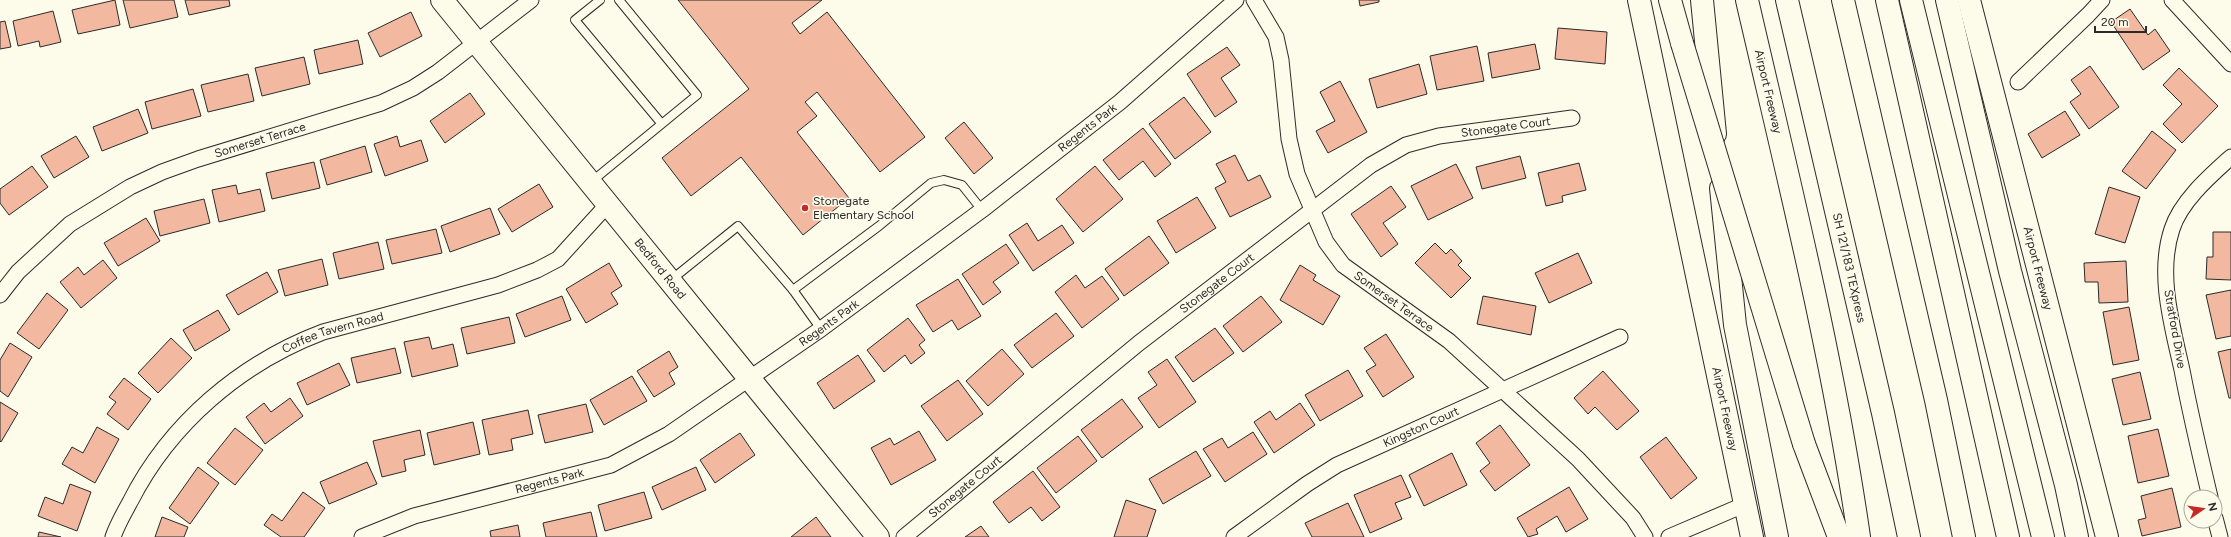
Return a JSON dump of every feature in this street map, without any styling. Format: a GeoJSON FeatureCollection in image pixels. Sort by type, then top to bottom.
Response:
{"type":"FeatureCollection","features":[{"type":"Feature","properties":{"kind":"main road","name":"Bedford Road"},"geometry":{"type":"LineString","coordinates":[[442,0],[878,537]]}},
{"type":"Feature","properties":{"kind":"main road","name":"Airport Freeway"},"geometry":{"type":"LineString","coordinates":[[1640,0],[1752,537]]}},
{"type":"Feature","properties":{"kind":"main road"},"geometry":{"type":"LineString","coordinates":[[1670,0],[1804,444],[1839,537]]}},
{"type":"Feature","properties":{"kind":"main road"},"geometry":{"type":"LineString","coordinates":[[1702,0],[1735,325],[1777,537]]}},
{"type":"Feature","properties":{"kind":"main road","name":"Airport Freeway"},"geometry":{"type":"LineString","coordinates":[[1747,0],[1823,329],[1847,454],[1859,537]]}},
{"type":"Feature","properties":{"kind":"main road","name":"SH 121/183 TEXpress"},"geometry":{"type":"LineString","coordinates":[[1787,0],[1883,413],[1909,537]]}},
{"type":"Feature","properties":{"kind":"main road"},"geometry":{"type":"LineString","coordinates":[[1843,0],[1936,400],[1964,537]]}},
{"type":"Feature","properties":{"kind":"main road"},"geometry":{"type":"LineString","coordinates":[[1887,0],[2008,537]]}},
{"type":"Feature","properties":{"kind":"main road"},"geometry":{"type":"LineString","coordinates":[[1911,0],[2043,537]]}},
{"type":"Feature","properties":{"kind":"main road"},"geometry":{"type":"LineString","coordinates":[[1947,0],[2010,271],[2066,485],[2078,537]]}},
{"type":"Feature","properties":{"kind":"main road","name":"Airport Freeway"},"geometry":{"type":"LineString","coordinates":[[1969,0],[2107,537]]}},
{"type":"Feature","properties":{"kind":"main road"},"geometry":{"type":"LineString","coordinates":[[1804,444],[1822,537]]}},
{"type":"Feature","properties":{"kind":"street","name":"Somerset Terrace"},"geometry":{"type":"LineString","coordinates":[[0,295],[18,272],[70,224],[130,187],[162,172],[198,159],[381,103],[413,88],[438,72],[476,41],[531,0]]}},
{"type":"Feature","properties":{"kind":"street","name":"Regents Park"},"geometry":{"type":"LineString","coordinates":[[362,537],[414,516],[611,465],[669,434],[821,329],[982,210],[1120,102],[1236,0]]}},
{"type":"Feature","properties":{"kind":"street","name":"Somerset Terrace"},"geometry":{"type":"LineString","coordinates":[[1254,0],[1276,37],[1281,60],[1289,139],[1297,174],[1326,242],[1343,266],[1371,287],[1429,324],[1503,390],[1578,459],[1633,518],[1645,537]]}},
{"type":"Feature","properties":{"kind":"street"},"geometry":{"type":"LineString","coordinates":[[2018,82],[2102,0]]}},
{"type":"Feature","properties":{"kind":"street"},"geometry":{"type":"LineString","coordinates":[[2172,0],[2231,64]]}},
{"type":"Feature","properties":{"kind":"street","name":"Stonegate Court"},"geometry":{"type":"LineString","coordinates":[[904,537],[1139,343],[1311,209],[1371,165],[1406,145],[1439,136],[1572,118]]}},
{"type":"Feature","properties":{"kind":"street","name":"Stratford Drive"},"geometry":{"type":"LineString","coordinates":[[2208,489],[2168,303],[2166,266],[2167,245],[2178,214],[2196,192],[2231,157]]}},
{"type":"Feature","properties":{"kind":"street","name":"Coffee Tavern Road"},"geometry":{"type":"LineString","coordinates":[[113,537],[144,474],[166,445],[190,418],[238,376],[296,342],[323,332],[498,285],[537,270],[558,259],[608,204]]}},
{"type":"Feature","properties":{"kind":"street","name":"Kingston Court"},"geometry":{"type":"LineString","coordinates":[[1234,537],[1307,484],[1337,465],[1620,337]]}},
{"type":"Feature","properties":{"kind":"street"},"geometry":{"type":"LineString","coordinates":[[1669,537],[1746,504]]}},
{"type":"Feature","properties":{"kind":"lane"},"geometry":{"type":"LineString","coordinates":[[600,0],[575,20],[661,124]]}},
{"type":"Feature","properties":{"kind":"lane"},"geometry":{"type":"LineString","coordinates":[[591,183],[697,95],[619,0]]}},
{"type":"Feature","properties":{"kind":"lane"},"geometry":{"type":"LineString","coordinates":[[793,290],[879,226],[931,183],[944,180],[962,185],[982,210]]}},
{"type":"Feature","properties":{"kind":"lane"},"geometry":{"type":"LineString","coordinates":[[670,281],[738,226],[793,290],[821,329]]}},
{"type":"Feature","properties":{"kind":"building"},"geometry":{"type":"Polygon","coordinates":[[[115,0],[120,25],[78,34],[72,10],[115,0]]]}},
{"type":"Feature","properties":{"kind":"building"},"geometry":{"type":"Polygon","coordinates":[[[123,0],[174,0],[178,17],[130,28],[123,0]]]}},
{"type":"Feature","properties":{"kind":"building"},"geometry":{"type":"Polygon","coordinates":[[[185,0],[229,0],[230,6],[189,15],[185,0]]]}},
{"type":"Feature","properties":{"kind":"building"},"geometry":{"type":"Polygon","coordinates":[[[678,0],[822,0],[792,23],[800,34],[827,12],[925,137],[880,172],[817,92],[805,102],[817,116],[797,132],[849,198],[803,235],[741,157],[691,196],[662,158],[749,89],[678,0]]]}},
{"type":"Feature","properties":{"kind":"building"},"geometry":{"type":"Polygon","coordinates":[[[1359,0],[1379,0],[1379,2],[1360,6],[1359,0]]]}},
{"type":"Feature","properties":{"kind":"building"},"geometry":{"type":"Polygon","coordinates":[[[2130,9],[2148,35],[2155,29],[2170,51],[2143,70],[2111,22],[2130,9]]]}},
{"type":"Feature","properties":{"kind":"building"},"geometry":{"type":"Polygon","coordinates":[[[53,11],[61,42],[40,47],[39,41],[18,46],[13,21],[53,11]]]}},
{"type":"Feature","properties":{"kind":"building"},"geometry":{"type":"Polygon","coordinates":[[[411,12],[422,36],[380,57],[368,33],[411,12]]]}},
{"type":"Feature","properties":{"kind":"building"},"geometry":{"type":"Polygon","coordinates":[[[5,21],[11,47],[0,49],[0,22],[5,21]]]}},
{"type":"Feature","properties":{"kind":"building"},"geometry":{"type":"Polygon","coordinates":[[[1558,28],[1607,32],[1605,64],[1555,59],[1558,28]]]}},
{"type":"Feature","properties":{"kind":"building"},"geometry":{"type":"Polygon","coordinates":[[[358,40],[363,64],[319,74],[314,50],[358,40]]]}},
{"type":"Feature","properties":{"kind":"building"},"geometry":{"type":"Polygon","coordinates":[[[1535,44],[1540,69],[1492,78],[1488,53],[1535,44]]]}},
{"type":"Feature","properties":{"kind":"building"},"geometry":{"type":"Polygon","coordinates":[[[1477,46],[1484,81],[1437,90],[1430,56],[1477,46]]]}},
{"type":"Feature","properties":{"kind":"building"},"geometry":{"type":"Polygon","coordinates":[[[1227,47],[1240,65],[1221,78],[1237,102],[1215,117],[1187,74],[1227,47]]]}},
{"type":"Feature","properties":{"kind":"building"},"geometry":{"type":"Polygon","coordinates":[[[304,57],[310,84],[262,96],[255,68],[304,57]]]}},
{"type":"Feature","properties":{"kind":"building"},"geometry":{"type":"Polygon","coordinates":[[[1419,64],[1427,94],[1377,108],[1369,79],[1419,64]]]}},
{"type":"Feature","properties":{"kind":"building"},"geometry":{"type":"Polygon","coordinates":[[[2090,66],[2119,107],[2089,129],[2070,102],[2081,94],[2071,80],[2090,66]]]}},
{"type":"Feature","properties":{"kind":"building"},"geometry":{"type":"Polygon","coordinates":[[[2179,68],[2218,106],[2182,143],[2163,124],[2182,104],[2163,85],[2179,68]]]}},
{"type":"Feature","properties":{"kind":"building"},"geometry":{"type":"Polygon","coordinates":[[[248,74],[254,101],[208,112],[201,85],[248,74]]]}},
{"type":"Feature","properties":{"kind":"building"},"geometry":{"type":"Polygon","coordinates":[[[1340,81],[1367,132],[1328,153],[1316,131],[1335,121],[1320,92],[1340,81]]]}},
{"type":"Feature","properties":{"kind":"building"},"geometry":{"type":"Polygon","coordinates":[[[193,89],[201,116],[152,129],[145,102],[193,89]]]}},
{"type":"Feature","properties":{"kind":"building"},"geometry":{"type":"Polygon","coordinates":[[[470,93],[485,114],[445,143],[430,121],[470,93]]]}},
{"type":"Feature","properties":{"kind":"building"},"geometry":{"type":"Polygon","coordinates":[[[1184,97],[1211,132],[1175,159],[1149,124],[1184,97]]]}},
{"type":"Feature","properties":{"kind":"building"},"geometry":{"type":"Polygon","coordinates":[[[138,109],[148,133],[102,151],[93,127],[138,109]]]}},
{"type":"Feature","properties":{"kind":"building"},"geometry":{"type":"Polygon","coordinates":[[[2065,111],[2080,135],[2042,158],[2028,134],[2065,111]]]}},
{"type":"Feature","properties":{"kind":"building"},"geometry":{"type":"Polygon","coordinates":[[[964,122],[993,158],[974,174],[945,138],[964,122]]]}},
{"type":"Feature","properties":{"kind":"building"},"geometry":{"type":"Polygon","coordinates":[[[1143,128],[1171,164],[1155,177],[1143,161],[1119,180],[1103,160],[1143,128]]]}},
{"type":"Feature","properties":{"kind":"building"},"geometry":{"type":"Polygon","coordinates":[[[2152,131],[2176,150],[2146,189],[2122,171],[2152,131]]]}},
{"type":"Feature","properties":{"kind":"building"},"geometry":{"type":"Polygon","coordinates":[[[76,136],[89,157],[54,178],[41,156],[76,136]]]}},
{"type":"Feature","properties":{"kind":"building"},"geometry":{"type":"Polygon","coordinates":[[[397,136],[400,147],[421,140],[428,161],[385,176],[374,144],[397,136]]]}},
{"type":"Feature","properties":{"kind":"building"},"geometry":{"type":"Polygon","coordinates":[[[365,146],[372,172],[327,185],[320,160],[365,146]]]}},
{"type":"Feature","properties":{"kind":"building"},"geometry":{"type":"Polygon","coordinates":[[[1235,155],[1248,181],[1260,175],[1271,197],[1230,217],[1215,188],[1226,182],[1216,164],[1235,155]]]}},
{"type":"Feature","properties":{"kind":"building"},"geometry":{"type":"Polygon","coordinates":[[[1520,156],[1526,178],[1482,189],[1476,167],[1520,156]]]}},
{"type":"Feature","properties":{"kind":"building"},"geometry":{"type":"Polygon","coordinates":[[[314,162],[320,188],[272,199],[266,173],[314,162]]]}},
{"type":"Feature","properties":{"kind":"building"},"geometry":{"type":"Polygon","coordinates":[[[1579,163],[1586,190],[1562,196],[1563,202],[1546,206],[1538,173],[1579,163]]]}},
{"type":"Feature","properties":{"kind":"building"},"geometry":{"type":"Polygon","coordinates":[[[1456,164],[1473,198],[1428,220],[1411,186],[1456,164]]]}},
{"type":"Feature","properties":{"kind":"building"},"geometry":{"type":"Polygon","coordinates":[[[32,166],[48,187],[9,215],[0,203],[0,189],[32,166]]]}},
{"type":"Feature","properties":{"kind":"building"},"geometry":{"type":"Polygon","coordinates":[[[1095,166],[1123,199],[1083,232],[1056,199],[1095,166]]]}},
{"type":"Feature","properties":{"kind":"building"},"geometry":{"type":"Polygon","coordinates":[[[539,184],[553,207],[512,232],[498,209],[539,184]]]}},
{"type":"Feature","properties":{"kind":"building"},"geometry":{"type":"Polygon","coordinates":[[[236,185],[238,194],[260,189],[265,211],[219,222],[212,190],[236,185]]]}},
{"type":"Feature","properties":{"kind":"building"},"geometry":{"type":"Polygon","coordinates":[[[1391,186],[1406,207],[1383,223],[1398,244],[1381,257],[1351,214],[1391,186]]]}},
{"type":"Feature","properties":{"kind":"building"},"geometry":{"type":"Polygon","coordinates":[[[2109,187],[2140,197],[2125,243],[2095,234],[2109,187]]]}},
{"type":"Feature","properties":{"kind":"building"},"geometry":{"type":"Polygon","coordinates":[[[1197,197],[1216,228],[1176,253],[1157,221],[1197,197]]]}},
{"type":"Feature","properties":{"kind":"building"},"geometry":{"type":"Polygon","coordinates":[[[204,199],[210,223],[160,236],[154,211],[204,199]]]}},
{"type":"Feature","properties":{"kind":"building"},"geometry":{"type":"Polygon","coordinates":[[[490,208],[500,234],[450,252],[441,226],[490,208]]]}},
{"type":"Feature","properties":{"kind":"building"},"geometry":{"type":"Polygon","coordinates":[[[146,218],[160,241],[118,266],[104,243],[146,218]]]}},
{"type":"Feature","properties":{"kind":"building"},"geometry":{"type":"Polygon","coordinates":[[[1027,223],[1038,241],[1062,225],[1074,243],[1033,271],[1009,235],[1027,223]]]}},
{"type":"Feature","properties":{"kind":"building"},"geometry":{"type":"Polygon","coordinates":[[[436,229],[442,253],[392,264],[386,240],[436,229]]]}},
{"type":"Feature","properties":{"kind":"building"},"geometry":{"type":"Polygon","coordinates":[[[2213,232],[2231,232],[2231,280],[2206,279],[2207,257],[2213,257],[2213,232]]]}},
{"type":"Feature","properties":{"kind":"building"},"geometry":{"type":"Polygon","coordinates":[[[1149,236],[1169,263],[1124,296],[1105,269],[1149,236]]]}},
{"type":"Feature","properties":{"kind":"building"},"geometry":{"type":"Polygon","coordinates":[[[378,242],[384,269],[339,279],[333,253],[378,242]]]}},
{"type":"Feature","properties":{"kind":"building"},"geometry":{"type":"Polygon","coordinates":[[[1435,243],[1446,254],[1451,249],[1462,261],[1458,265],[1471,278],[1451,298],[1415,263],[1435,243]]]}},
{"type":"Feature","properties":{"kind":"building"},"geometry":{"type":"Polygon","coordinates":[[[1006,244],[1019,263],[993,282],[1001,292],[983,305],[962,274],[1006,244]]]}},
{"type":"Feature","properties":{"kind":"building"},"geometry":{"type":"Polygon","coordinates":[[[1578,253],[1592,283],[1549,303],[1535,273],[1578,253]]]}},
{"type":"Feature","properties":{"kind":"building"},"geometry":{"type":"Polygon","coordinates":[[[322,259],[328,285],[285,296],[278,270],[322,259]]]}},
{"type":"Feature","properties":{"kind":"building"},"geometry":{"type":"Polygon","coordinates":[[[103,260],[117,278],[81,308],[60,282],[78,267],[84,275],[103,260]]]}},
{"type":"Feature","properties":{"kind":"building"},"geometry":{"type":"Polygon","coordinates":[[[2126,261],[2128,302],[2099,303],[2098,282],[2085,282],[2084,263],[2126,261]]]}},
{"type":"Feature","properties":{"kind":"building"},"geometry":{"type":"Polygon","coordinates":[[[609,263],[622,286],[611,293],[618,304],[586,323],[566,289],[609,263]]]}},
{"type":"Feature","properties":{"kind":"building"},"geometry":{"type":"Polygon","coordinates":[[[1300,265],[1316,275],[1313,280],[1340,296],[1323,325],[1280,300],[1300,265]]]}},
{"type":"Feature","properties":{"kind":"building"},"geometry":{"type":"Polygon","coordinates":[[[267,272],[278,292],[238,315],[226,295],[267,272]]]}},
{"type":"Feature","properties":{"kind":"building"},"geometry":{"type":"Polygon","coordinates":[[[1076,275],[1085,288],[1102,276],[1119,299],[1082,328],[1055,292],[1076,275]]]}},
{"type":"Feature","properties":{"kind":"building"},"geometry":{"type":"Polygon","coordinates":[[[958,279],[981,316],[958,330],[952,320],[933,332],[916,305],[958,279]]]}},
{"type":"Feature","properties":{"kind":"building"},"geometry":{"type":"Polygon","coordinates":[[[2231,290],[2231,336],[2216,339],[2206,295],[2231,290]]]}},
{"type":"Feature","properties":{"kind":"building"},"geometry":{"type":"Polygon","coordinates":[[[47,293],[68,310],[39,349],[17,333],[47,293]]]}},
{"type":"Feature","properties":{"kind":"building"},"geometry":{"type":"Polygon","coordinates":[[[562,296],[571,320],[525,337],[516,314],[562,296]]]}},
{"type":"Feature","properties":{"kind":"building"},"geometry":{"type":"Polygon","coordinates":[[[1261,296],[1282,322],[1243,352],[1223,326],[1261,296]]]}},
{"type":"Feature","properties":{"kind":"building"},"geometry":{"type":"Polygon","coordinates":[[[1483,296],[1536,306],[1531,335],[1477,324],[1483,296]]]}},
{"type":"Feature","properties":{"kind":"building"},"geometry":{"type":"Polygon","coordinates":[[[2129,307],[2139,360],[2113,365],[2103,312],[2129,307]]]}},
{"type":"Feature","properties":{"kind":"building"},"geometry":{"type":"Polygon","coordinates":[[[218,310],[230,330],[195,351],[183,330],[218,310]]]}},
{"type":"Feature","properties":{"kind":"building"},"geometry":{"type":"Polygon","coordinates":[[[1056,313],[1074,336],[1032,368],[1014,345],[1056,313]]]}},
{"type":"Feature","properties":{"kind":"building"},"geometry":{"type":"Polygon","coordinates":[[[509,317],[515,343],[467,354],[461,328],[509,317]]]}},
{"type":"Feature","properties":{"kind":"building"},"geometry":{"type":"Polygon","coordinates":[[[908,318],[925,340],[919,345],[925,353],[911,364],[905,355],[884,372],[867,350],[908,318]]]}},
{"type":"Feature","properties":{"kind":"building"},"geometry":{"type":"Polygon","coordinates":[[[1215,328],[1234,353],[1193,382],[1175,357],[1215,328]]]}},
{"type":"Feature","properties":{"kind":"building"},"geometry":{"type":"Polygon","coordinates":[[[1386,334],[1414,377],[1383,397],[1366,371],[1376,365],[1364,348],[1386,334]]]}},
{"type":"Feature","properties":{"kind":"building"},"geometry":{"type":"Polygon","coordinates":[[[429,337],[432,349],[453,344],[458,366],[412,377],[404,342],[429,337]]]}},
{"type":"Feature","properties":{"kind":"building"},"geometry":{"type":"Polygon","coordinates":[[[171,338],[192,358],[158,393],[138,373],[171,338]]]}},
{"type":"Feature","properties":{"kind":"building"},"geometry":{"type":"Polygon","coordinates":[[[10,343],[32,357],[8,397],[0,391],[0,360],[10,343]]]}},
{"type":"Feature","properties":{"kind":"building"},"geometry":{"type":"Polygon","coordinates":[[[395,348],[401,373],[357,383],[351,358],[395,348]]]}},
{"type":"Feature","properties":{"kind":"building"},"geometry":{"type":"Polygon","coordinates":[[[1002,349],[1024,374],[988,406],[966,381],[1002,349]]]}},
{"type":"Feature","properties":{"kind":"building"},"geometry":{"type":"Polygon","coordinates":[[[2231,349],[2231,398],[2229,398],[2218,352],[2231,349]]]}},
{"type":"Feature","properties":{"kind":"building"},"geometry":{"type":"Polygon","coordinates":[[[669,351],[678,367],[669,373],[675,384],[654,397],[637,371],[669,351]]]}},
{"type":"Feature","properties":{"kind":"building"},"geometry":{"type":"Polygon","coordinates":[[[858,355],[875,381],[834,409],[817,383],[858,355]]]}},
{"type":"Feature","properties":{"kind":"building"},"geometry":{"type":"Polygon","coordinates":[[[1167,359],[1196,402],[1159,428],[1138,398],[1157,385],[1148,372],[1167,359]]]}},
{"type":"Feature","properties":{"kind":"building"},"geometry":{"type":"Polygon","coordinates":[[[339,363],[350,385],[307,405],[297,383],[339,363]]]}},
{"type":"Feature","properties":{"kind":"building"},"geometry":{"type":"Polygon","coordinates":[[[1348,370],[1363,396],[1320,421],[1305,395],[1348,370]]]}},
{"type":"Feature","properties":{"kind":"building"},"geometry":{"type":"Polygon","coordinates":[[[1603,371],[1639,411],[1617,430],[1595,407],[1588,414],[1574,398],[1603,371]]]}},
{"type":"Feature","properties":{"kind":"building"},"geometry":{"type":"Polygon","coordinates":[[[2140,372],[2151,419],[2123,425],[2112,379],[2140,372]]]}},
{"type":"Feature","properties":{"kind":"building"},"geometry":{"type":"Polygon","coordinates":[[[632,376],[647,401],[604,425],[590,400],[632,376]]]}},
{"type":"Feature","properties":{"kind":"building"},"geometry":{"type":"Polygon","coordinates":[[[124,378],[151,399],[128,430],[107,414],[116,402],[109,397],[124,378]]]}},
{"type":"Feature","properties":{"kind":"building"},"geometry":{"type":"Polygon","coordinates":[[[958,380],[983,414],[947,441],[921,406],[958,380]]]}},
{"type":"Feature","properties":{"kind":"building"},"geometry":{"type":"Polygon","coordinates":[[[290,398],[303,416],[265,444],[246,417],[264,403],[271,412],[290,398]]]}},
{"type":"Feature","properties":{"kind":"building"},"geometry":{"type":"Polygon","coordinates":[[[1122,399],[1143,427],[1102,458],[1081,430],[1122,399]]]}},
{"type":"Feature","properties":{"kind":"building"},"geometry":{"type":"Polygon","coordinates":[[[0,402],[18,413],[1,442],[0,441],[0,402]]]}},
{"type":"Feature","properties":{"kind":"building"},"geometry":{"type":"Polygon","coordinates":[[[1300,403],[1315,425],[1274,453],[1254,422],[1270,411],[1276,420],[1300,403]]]}},
{"type":"Feature","properties":{"kind":"building"},"geometry":{"type":"Polygon","coordinates":[[[586,404],[593,432],[545,443],[538,415],[586,404]]]}},
{"type":"Feature","properties":{"kind":"building"},"geometry":{"type":"Polygon","coordinates":[[[528,410],[533,434],[511,439],[513,450],[489,455],[482,420],[528,410]]]}},
{"type":"Feature","properties":{"kind":"building"},"geometry":{"type":"Polygon","coordinates":[[[473,422],[480,454],[434,465],[427,433],[473,422]]]}},
{"type":"Feature","properties":{"kind":"building"},"geometry":{"type":"Polygon","coordinates":[[[1500,425],[1530,465],[1495,491],[1480,471],[1490,463],[1476,443],[1500,425]]]}},
{"type":"Feature","properties":{"kind":"building"},"geometry":{"type":"Polygon","coordinates":[[[97,427],[119,439],[95,483],[62,464],[72,447],[83,453],[97,427]]]}},
{"type":"Feature","properties":{"kind":"building"},"geometry":{"type":"Polygon","coordinates":[[[235,428],[263,450],[235,485],[207,463],[235,428]]]}},
{"type":"Feature","properties":{"kind":"building"},"geometry":{"type":"Polygon","coordinates":[[[2158,429],[2169,476],[2138,483],[2128,436],[2158,429]]]}},
{"type":"Feature","properties":{"kind":"building"},"geometry":{"type":"Polygon","coordinates":[[[420,430],[425,455],[404,460],[406,471],[382,477],[373,441],[420,430]]]}},
{"type":"Feature","properties":{"kind":"building"},"geometry":{"type":"Polygon","coordinates":[[[919,431],[936,460],[891,485],[871,448],[890,438],[894,445],[919,431]]]}},
{"type":"Feature","properties":{"kind":"building"},"geometry":{"type":"Polygon","coordinates":[[[1253,432],[1267,454],[1225,482],[1203,449],[1222,438],[1228,448],[1253,432]]]}},
{"type":"Feature","properties":{"kind":"building"},"geometry":{"type":"Polygon","coordinates":[[[740,433],[755,455],[715,483],[700,460],[740,433]]]}},
{"type":"Feature","properties":{"kind":"building"},"geometry":{"type":"Polygon","coordinates":[[[1078,436],[1097,461],[1056,493],[1037,468],[1078,436]]]}},
{"type":"Feature","properties":{"kind":"building"},"geometry":{"type":"Polygon","coordinates":[[[1666,437],[1697,478],[1671,499],[1640,457],[1666,437]]]}},
{"type":"Feature","properties":{"kind":"building"},"geometry":{"type":"Polygon","coordinates":[[[1196,451],[1211,476],[1163,504],[1149,479],[1196,451]]]}},
{"type":"Feature","properties":{"kind":"building"},"geometry":{"type":"Polygon","coordinates":[[[1452,453],[1467,485],[1424,506],[1409,475],[1452,453]]]}},
{"type":"Feature","properties":{"kind":"building"},"geometry":{"type":"Polygon","coordinates":[[[367,462],[377,484],[329,504],[320,482],[367,462]]]}},
{"type":"Feature","properties":{"kind":"building"},"geometry":{"type":"Polygon","coordinates":[[[198,467],[219,483],[190,524],[169,508],[198,467]]]}},
{"type":"Feature","properties":{"kind":"building"},"geometry":{"type":"Polygon","coordinates":[[[696,467],[706,490],[662,510],[652,487],[696,467]]]}},
{"type":"Feature","properties":{"kind":"building"},"geometry":{"type":"Polygon","coordinates":[[[1033,471],[1060,507],[1042,521],[1031,507],[1009,523],[993,502],[1033,471]]]}},
{"type":"Feature","properties":{"kind":"building"},"geometry":{"type":"Polygon","coordinates":[[[1401,475],[1411,497],[1395,503],[1402,519],[1370,533],[1354,495],[1401,475]]]}},
{"type":"Feature","properties":{"kind":"building"},"geometry":{"type":"Polygon","coordinates":[[[70,484],[91,492],[77,531],[38,516],[45,497],[63,504],[70,484]]]}},
{"type":"Feature","properties":{"kind":"building"},"geometry":{"type":"Polygon","coordinates":[[[1569,487],[1588,519],[1566,532],[1557,516],[1536,529],[1538,534],[1528,537],[1517,518],[1569,487]]]}},
{"type":"Feature","properties":{"kind":"building"},"geometry":{"type":"Polygon","coordinates":[[[2172,488],[2181,527],[2142,536],[2138,520],[2146,518],[2141,496],[2172,488]]]}},
{"type":"Feature","properties":{"kind":"building"},"geometry":{"type":"Polygon","coordinates":[[[303,492],[325,508],[304,537],[281,537],[264,525],[272,514],[282,521],[303,492]]]}},
{"type":"Feature","properties":{"kind":"building"},"geometry":{"type":"Polygon","coordinates":[[[644,492],[652,518],[605,531],[598,505],[644,492]]]}},
{"type":"Feature","properties":{"kind":"building"},"geometry":{"type":"Polygon","coordinates":[[[1126,500],[1156,510],[1147,537],[1114,537],[1126,500]]]}},
{"type":"Feature","properties":{"kind":"building"},"geometry":{"type":"Polygon","coordinates":[[[1348,503],[1364,537],[1312,537],[1305,523],[1348,503]]]}},
{"type":"Feature","properties":{"kind":"building"},"geometry":{"type":"Polygon","coordinates":[[[591,512],[597,537],[546,537],[543,523],[591,512]]]}},
{"type":"Feature","properties":{"kind":"building"},"geometry":{"type":"Polygon","coordinates":[[[162,517],[188,527],[184,537],[155,537],[162,517]]]}},
{"type":"Feature","properties":{"kind":"building"},"geometry":{"type":"Polygon","coordinates":[[[816,517],[831,537],[791,537],[816,517]]]}},
{"type":"Feature","properties":{"kind":"building"},"geometry":{"type":"Polygon","coordinates":[[[518,525],[520,537],[491,537],[490,531],[518,525]]]}},
{"type":"Feature","properties":{"kind":"building"},"geometry":{"type":"Polygon","coordinates":[[[981,526],[989,537],[965,537],[981,526]]]}},
{"type":"Feature","properties":{"kind":"building"},"geometry":{"type":"Polygon","coordinates":[[[39,532],[61,537],[38,537],[39,532]]]}},
{"type":"Feature","properties":{"kind":"place","name":"Stonegate Elementary School"},"geometry":{"type":"Point","coordinates":[805,208]}}]}
